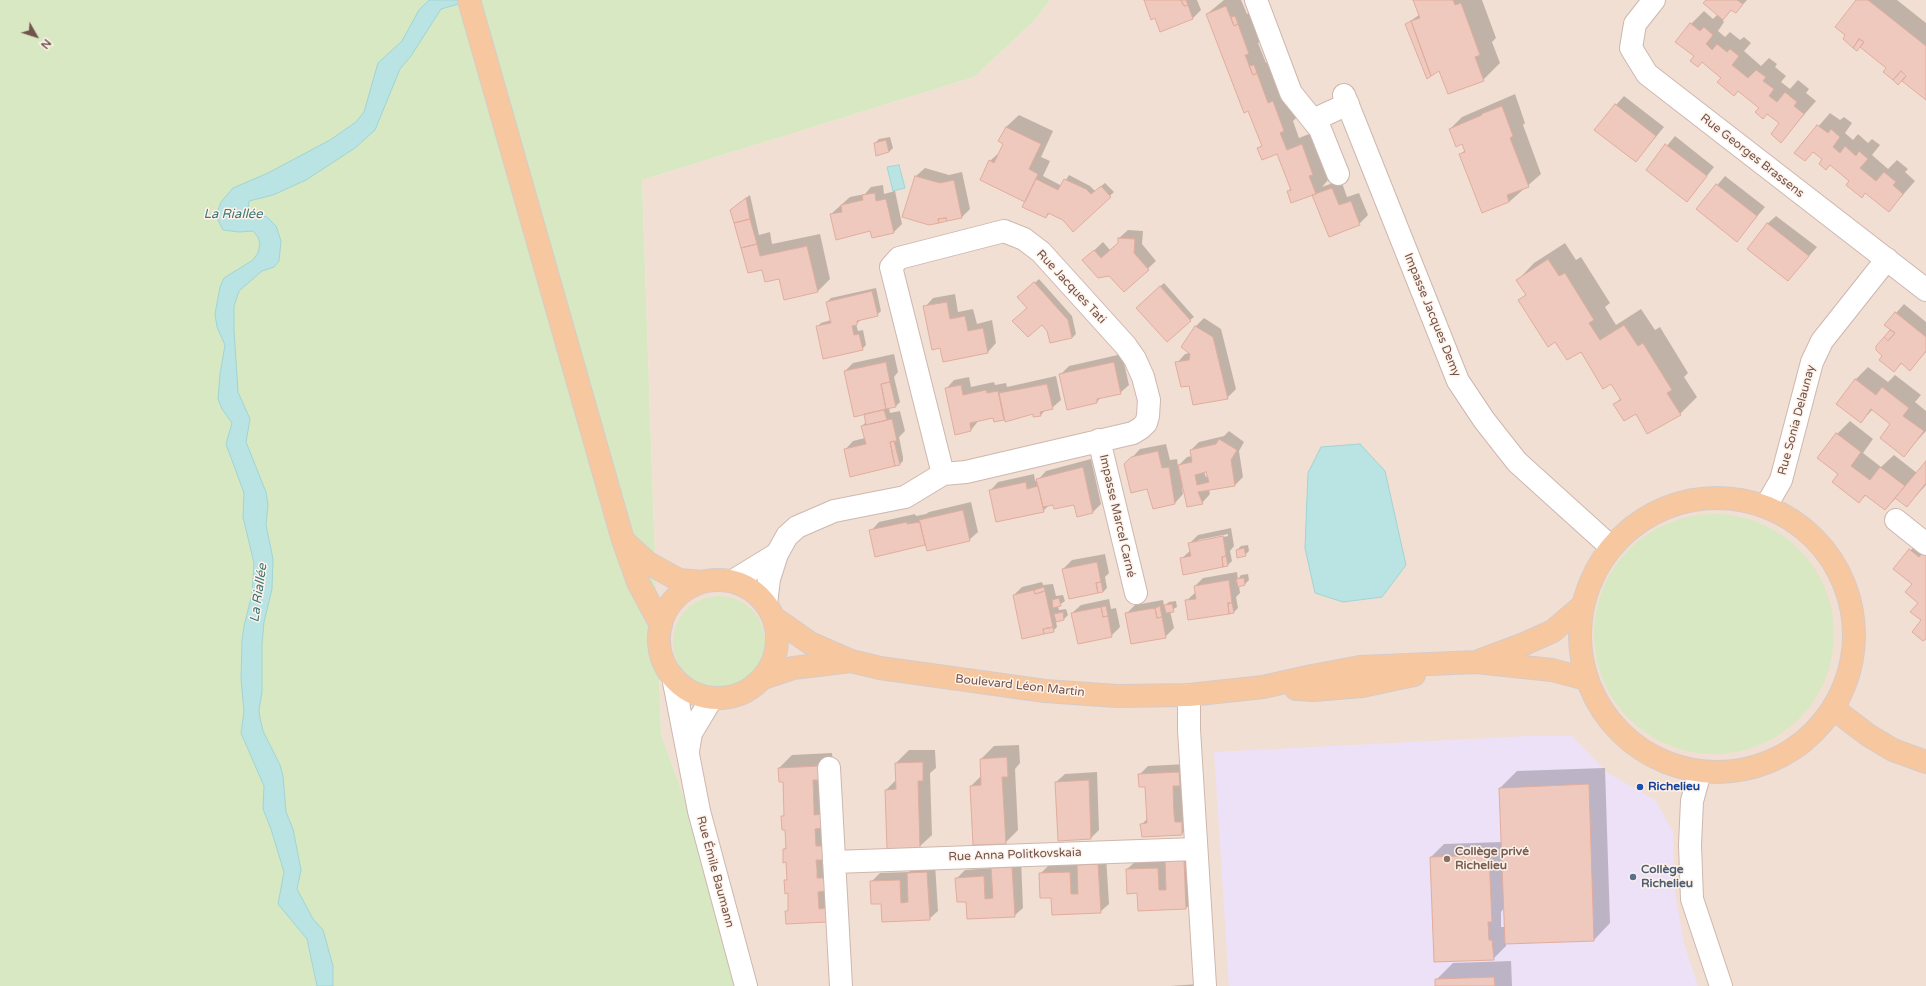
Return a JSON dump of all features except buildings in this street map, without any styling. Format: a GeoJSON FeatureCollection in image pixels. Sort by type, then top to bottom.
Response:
{"type":"FeatureCollection","features":[{"type":"Feature","properties":{"kind":"main road"},"geometry":{"type":"LineString","coordinates":[[469,0],[623,540],[638,582],[661,625]]}},
{"type":"Feature","properties":{"kind":"main road"},"geometry":{"type":"LineString","coordinates":[[1724,498],[1766,506],[1802,526],[1829,555],[1848,592],[1855,632],[1850,672],[1834,709],[1808,738],[1776,760],[1738,772],[1700,772],[1662,762],[1629,742],[1603,714],[1586,679],[1579,642],[1582,606],[1593,575],[1611,547],[1643,519],[1682,502],[1724,498]]}},
{"type":"Feature","properties":{"kind":"main road"},"geometry":{"type":"LineString","coordinates":[[623,540],[648,563],[679,580],[703,582],[720,580],[733,581],[746,586],[757,594],[770,611],[777,633],[777,649],[772,664],[763,678],[748,690],[736,695],[712,698],[697,694],[684,688],[673,677],[663,662],[659,643],[661,625],[666,610],[676,598],[688,588],[703,582]]}},
{"type":"Feature","properties":{"kind":"main road","name":"Boulevard Léon Martin"},"geometry":{"type":"LineString","coordinates":[[770,611],[810,643],[851,661],[880,668],[1045,691],[1117,696],[1189,695],[1263,688],[1314,690],[1362,686],[1476,662],[1524,644],[1553,631],[1582,606]]}},
{"type":"Feature","properties":{"kind":"main road","name":"Boulevard Léon Martin"},"geometry":{"type":"LineString","coordinates":[[763,678],[793,668],[851,661]]}},
{"type":"Feature","properties":{"kind":"main road","name":"Boulevard Léon Martin"},"geometry":{"type":"LineString","coordinates":[[1476,662],[1552,670],[1586,679]]}},
{"type":"Feature","properties":{"kind":"main road"},"geometry":{"type":"LineString","coordinates":[[1834,709],[1893,750],[1926,762]]}},
{"type":"Feature","properties":{"kind":"street"},"geometry":{"type":"LineString","coordinates":[[1256,0],[1291,93],[1320,129],[1338,174]]}},
{"type":"Feature","properties":{"kind":"street","name":"Rue Georges Brassens"},"geometry":{"type":"LineString","coordinates":[[1654,0],[1635,24],[1631,48],[1647,74],[1926,290]]}},
{"type":"Feature","properties":{"kind":"street","name":"Impasse Jacques Demy"},"geometry":{"type":"LineString","coordinates":[[1313,120],[1346,99],[1458,380],[1484,420],[1517,462],[1611,547]]}},
{"type":"Feature","properties":{"kind":"street","name":"Rue Jacques Tati"},"geometry":{"type":"LineString","coordinates":[[770,611],[769,579],[777,554],[787,536],[797,527],[834,511],[905,497],[943,474],[966,472],[1133,433],[1146,423],[1149,400],[1144,377],[1135,359],[1126,346],[1041,252],[1024,239],[1004,231],[979,236],[900,258],[891,268],[943,474]]}},
{"type":"Feature","properties":{"kind":"street","name":"Rue Sonia Delaunay"},"geometry":{"type":"LineString","coordinates":[[1766,506],[1781,480],[1812,362],[1822,341],[1887,259]]}},
{"type":"Feature","properties":{"kind":"street","name":"Impasse Marcel Carné"},"geometry":{"type":"LineString","coordinates":[[1099,440],[1136,593]]}},
{"type":"Feature","properties":{"kind":"street"},"geometry":{"type":"LineString","coordinates":[[1896,520],[1926,544]]}},
{"type":"Feature","properties":{"kind":"street"},"geometry":{"type":"LineString","coordinates":[[733,581],[777,554]]}},
{"type":"Feature","properties":{"kind":"street","name":"Rue Émile Baumann"},"geometry":{"type":"LineString","coordinates":[[673,677],[687,758],[699,811],[746,986]]}},
{"type":"Feature","properties":{"kind":"street"},"geometry":{"type":"LineString","coordinates":[[1189,695],[1189,730],[1205,986]]}},
{"type":"Feature","properties":{"kind":"street","name":"Rue Émile Baumann"},"geometry":{"type":"LineString","coordinates":[[687,758],[691,733],[712,698]]}},
{"type":"Feature","properties":{"kind":"street"},"geometry":{"type":"LineString","coordinates":[[829,768],[841,986]]}},
{"type":"Feature","properties":{"kind":"street"},"geometry":{"type":"LineString","coordinates":[[1700,772],[1692,801],[1690,845],[1692,899],[1721,986]]}},
{"type":"Feature","properties":{"kind":"street","name":"Rue Anna Politkovskaia"},"geometry":{"type":"LineString","coordinates":[[834,862],[1196,848]]}},
{"type":"Feature","properties":{"kind":"shaded area"},"geometry":{"type":"Polygon","coordinates":[[[1050,0],[1926,0],[1926,986],[752,986],[661,734],[642,180],[974,77],[1035,20],[1050,0]]]}},
{"type":"Feature","properties":{"kind":"shaded area","name":"Collège privé Richelieu"},"geometry":{"type":"Polygon","coordinates":[[[1529,736],[1572,736],[1608,773],[1656,801],[1673,832],[1674,887],[1684,944],[1698,986],[1229,986],[1214,752],[1529,736]]]}},
{"type":"Feature","properties":{"kind":"green space"},"geometry":{"type":"Polygon","coordinates":[[[0,0],[1050,0],[1035,20],[974,77],[642,180],[661,734],[752,986],[0,986],[0,0]]]}},
{"type":"Feature","properties":{"kind":"green space"},"geometry":{"type":"Polygon","coordinates":[[[1714,514],[1737,516],[1760,523],[1781,534],[1799,549],[1814,567],[1825,588],[1832,611],[1834,634],[1832,657],[1825,680],[1814,701],[1799,719],[1781,734],[1760,745],[1737,752],[1714,754],[1691,752],[1668,745],[1647,734],[1629,719],[1614,701],[1603,680],[1596,657],[1594,634],[1596,611],[1603,588],[1614,567],[1629,549],[1647,534],[1668,523],[1691,516],[1714,514]]]}},
{"type":"Feature","properties":{"kind":"green space"},"geometry":{"type":"Polygon","coordinates":[[[719,596],[736,600],[751,610],[761,625],[765,642],[761,659],[751,674],[736,684],[719,688],[702,684],[687,674],[677,659],[673,642],[677,625],[687,610],[702,600],[719,596]]]}},
{"type":"Feature","properties":{"kind":"water","name":"La Riallée"},"geometry":{"type":"Polygon","coordinates":[[[429,0],[472,0],[441,9],[411,56],[400,69],[375,130],[355,148],[306,180],[273,195],[249,201],[248,211],[267,217],[276,226],[281,241],[279,261],[274,267],[262,271],[239,291],[234,306],[238,392],[250,419],[246,442],[266,492],[268,505],[266,525],[273,559],[272,589],[264,622],[262,644],[262,692],[259,710],[263,731],[280,765],[283,776],[286,812],[293,829],[301,870],[297,889],[313,919],[323,930],[333,966],[333,986],[317,986],[307,939],[278,904],[284,872],[271,829],[263,809],[264,786],[241,733],[244,711],[241,679],[242,640],[252,594],[254,563],[243,517],[244,493],[226,444],[232,423],[222,409],[218,399],[220,374],[225,345],[217,327],[215,314],[220,287],[224,278],[253,260],[258,253],[260,244],[258,237],[253,231],[239,232],[223,230],[216,216],[221,202],[233,188],[268,173],[330,140],[356,122],[364,112],[378,63],[402,41],[419,10],[429,0]]]}},
{"type":"Feature","properties":{"kind":"water"},"geometry":{"type":"Polygon","coordinates":[[[899,165],[905,188],[893,191],[887,167],[899,165]]]}},
{"type":"Feature","properties":{"kind":"water"},"geometry":{"type":"Polygon","coordinates":[[[1360,444],[1385,471],[1406,565],[1382,597],[1343,602],[1315,593],[1305,548],[1308,473],[1321,447],[1360,444]]]}},
{"type":"Feature","properties":{"kind":"place","name":"Richelieu"},"geometry":{"type":"Point","coordinates":[1640,787]}},
{"type":"Feature","properties":{"kind":"place","name":"Collège privé Richelieu"},"geometry":{"type":"Point","coordinates":[1447,859]}},
{"type":"Feature","properties":{"kind":"place","name":"Collège Richelieu"},"geometry":{"type":"Point","coordinates":[1633,877]}}]}
